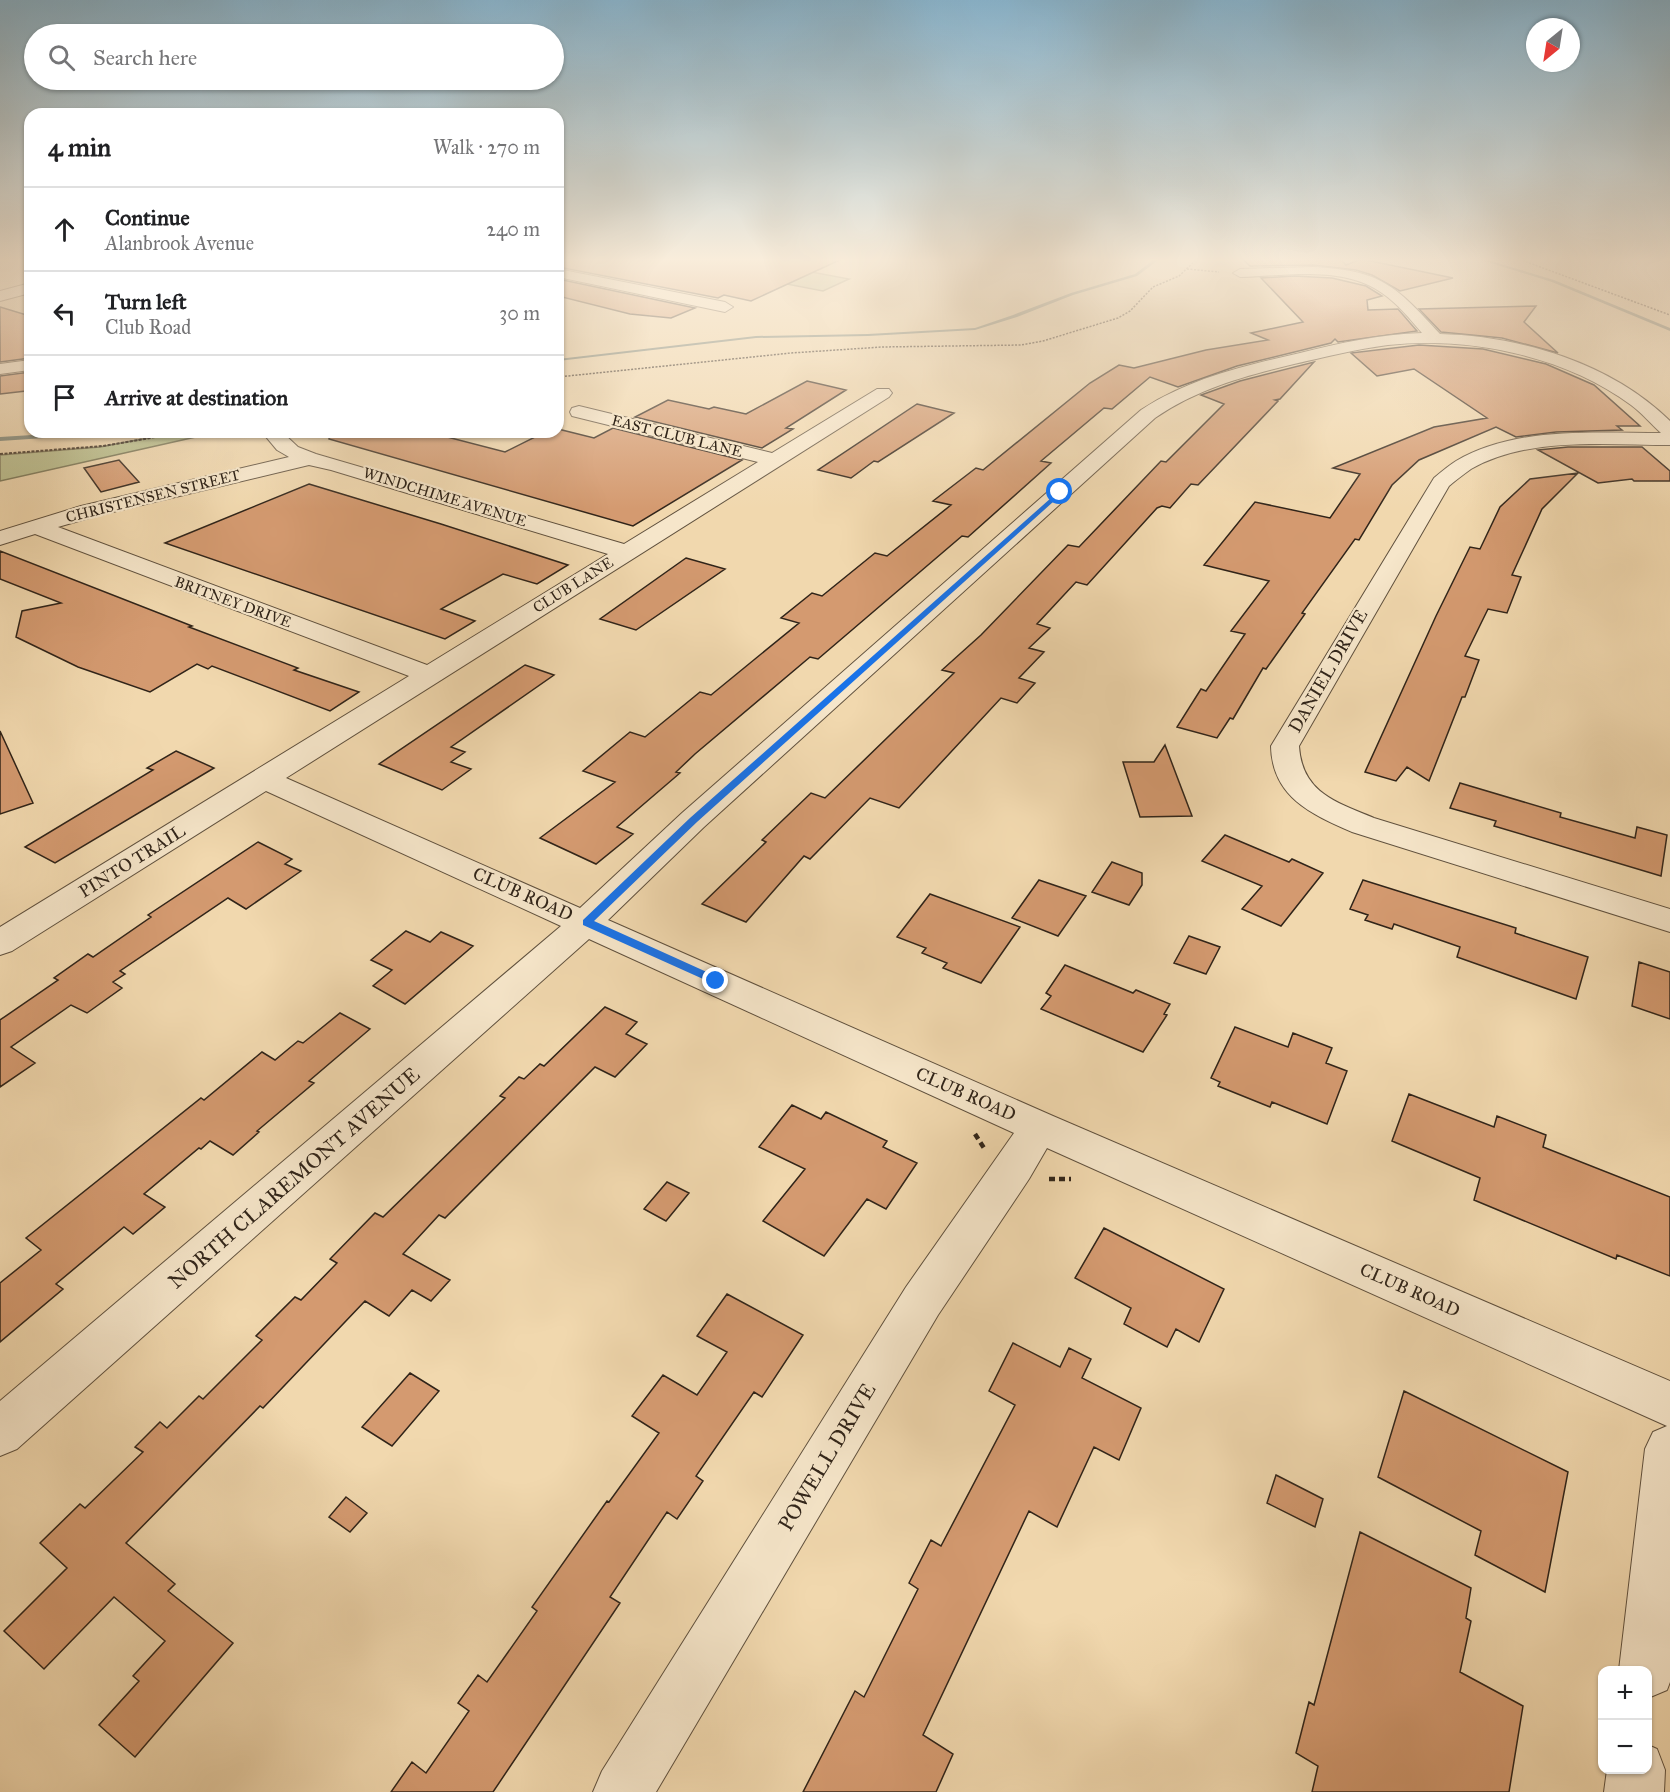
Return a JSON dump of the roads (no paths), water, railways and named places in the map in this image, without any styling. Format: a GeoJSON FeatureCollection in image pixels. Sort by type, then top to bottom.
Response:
{"type":"FeatureCollection","features":[{"type":"Feature","properties":{"kind":"street","name":"NORTH CLAREMONT AVENUE"},"geometry":{"type":"LineString","coordinates":[[0,1432],[587,922],[693,820],[1166,401],[1187,389],[1235,373],[1382,342]]}},
{"type":"Feature","properties":{"kind":"street","name":"NORTH CLAREMONT AVENUE"},"geometry":{"type":"LineString","coordinates":[[1458,342],[1517,351],[1585,372],[1634,398],[1670,431]]}},
{"type":"Feature","properties":{"kind":"street"},"geometry":{"type":"LineString","coordinates":[[0,369],[24,366]]}},
{"type":"Feature","properties":{"kind":"street","name":"CLUB LANE"},"geometry":{"type":"LineString","coordinates":[[264,779],[883,393]]}},
{"type":"Feature","properties":{"kind":"street","name":"EAST CLUB LANE"},"geometry":{"type":"LineString","coordinates":[[579,412],[775,460]]}},
{"type":"Feature","properties":{"kind":"street","name":"WINDCHIME AVENUE"},"geometry":{"type":"LineString","coordinates":[[277,438],[283,446],[308,459],[336,465],[626,552]]}},
{"type":"Feature","properties":{"kind":"street","name":"DANIEL DRIVE"},"geometry":{"type":"LineString","coordinates":[[1670,440],[1589,440],[1521,446],[1479,458],[1450,474],[1441,482],[1381,580],[1284,746],[1283,762],[1294,785],[1316,801],[1363,825],[1670,921]]}},
{"type":"Feature","properties":{"kind":"street","name":"CHRISTENSEN STREET"},"geometry":{"type":"LineString","coordinates":[[0,538],[89,511],[308,459]]}},
{"type":"Feature","properties":{"kind":"street","name":"BRITNEY DRIVE"},"geometry":{"type":"LineString","coordinates":[[36,527],[430,675]]}},
{"type":"Feature","properties":{"kind":"street","name":"CLUB ROAD"},"geometry":{"type":"LineString","coordinates":[[264,779],[587,922],[1039,1127],[1670,1404]]}},
{"type":"Feature","properties":{"kind":"street","name":"PINTO TRAIL"},"geometry":{"type":"LineString","coordinates":[[0,943],[264,779]]}},
{"type":"Feature","properties":{"kind":"street","name":"POWELL DRIVE"},"geometry":{"type":"LineString","coordinates":[[623,1792],[922,1301],[1015,1167],[1039,1127]]}},
{"type":"Feature","properties":{"kind":"street"},"geometry":{"type":"LineString","coordinates":[[1648,1666],[1670,1449]]}},
{"type":"Feature","properties":{"kind":"street"},"geometry":{"type":"LineString","coordinates":[[1634,1792],[1636,1774]]}},
{"type":"Feature","properties":{"kind":"waterway"},"geometry":{"type":"LineString","coordinates":[[564,359],[716,342]]}},
{"type":"Feature","properties":{"kind":"waterway"},"geometry":{"type":"LineString","coordinates":[[0,439],[24,437]]}}]}
